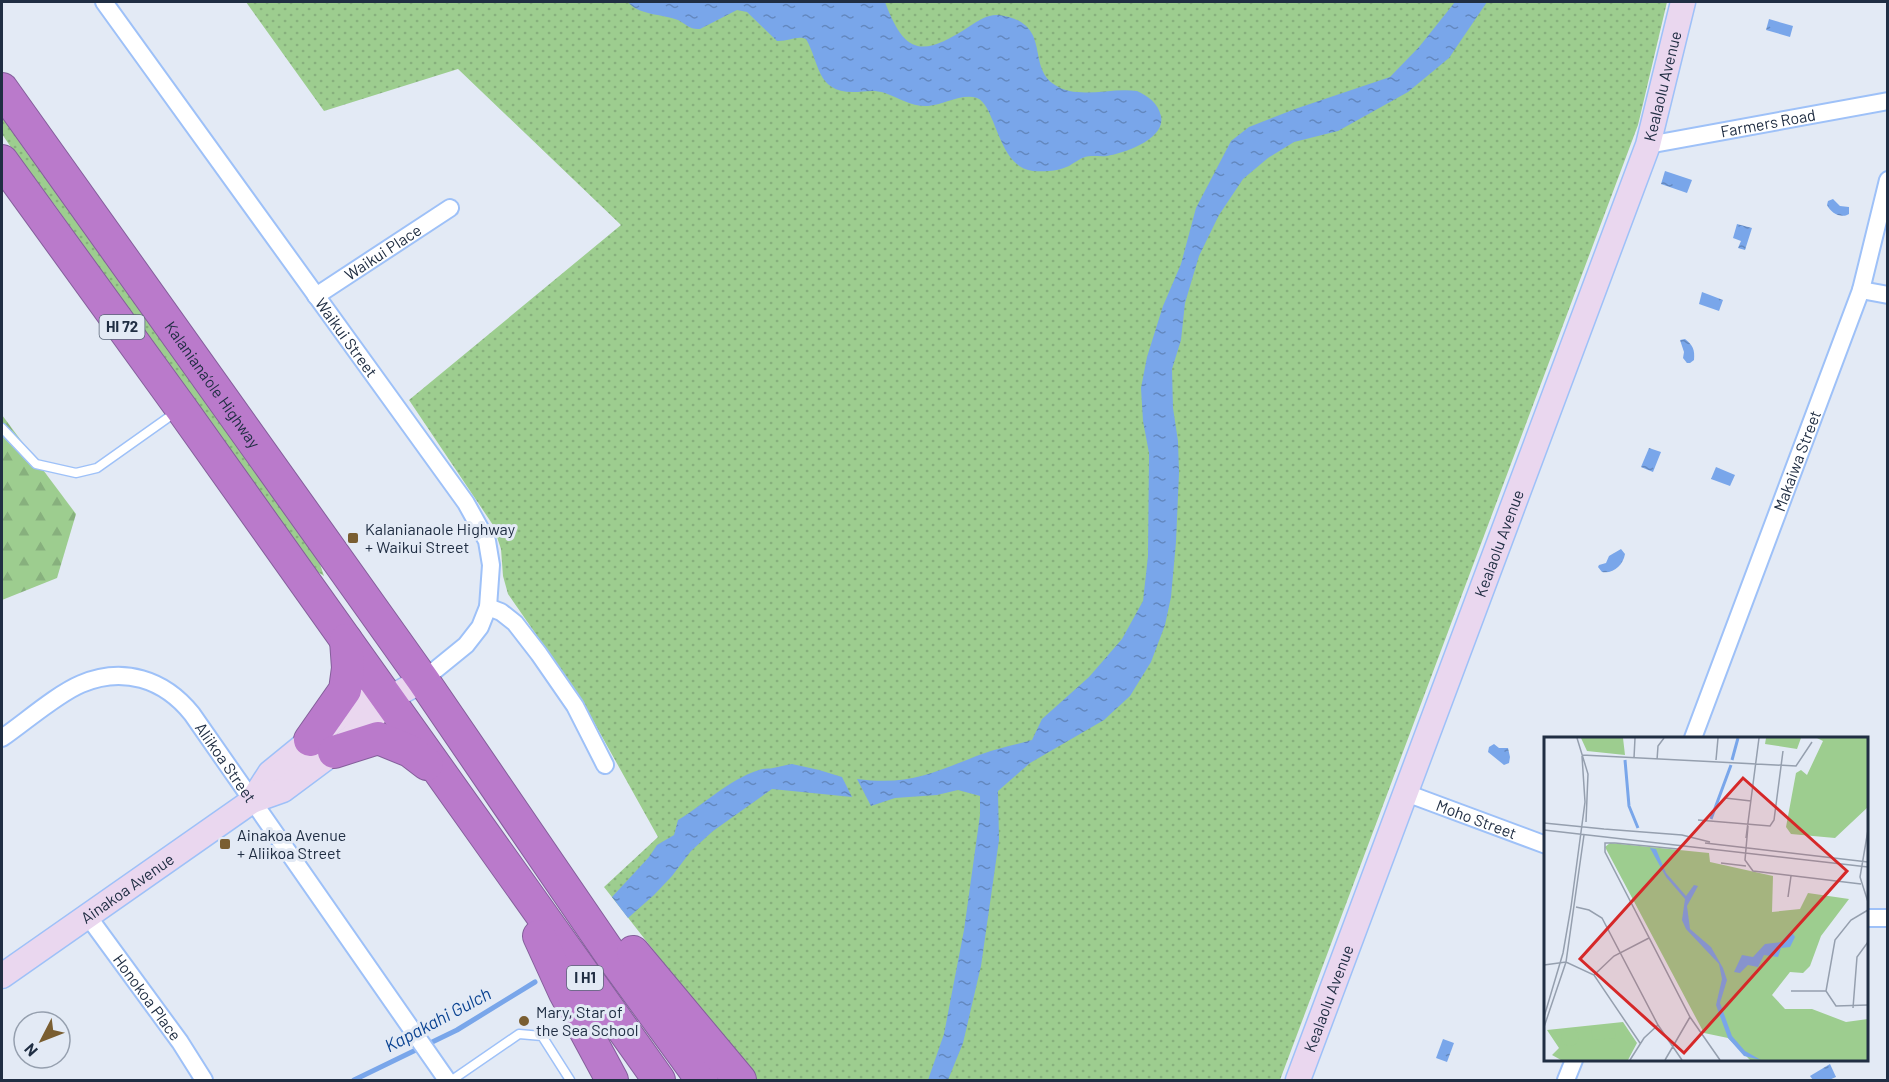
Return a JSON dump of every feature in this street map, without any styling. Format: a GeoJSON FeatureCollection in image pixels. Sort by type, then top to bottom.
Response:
{"type":"FeatureCollection","features":[{"type":"Feature","properties":{"kind":"highway","name":"Kalaniana’ole Highway"},"geometry":{"type":"LineString","coordinates":[[2,89],[423,680]]}},
{"type":"Feature","properties":{"kind":"highway","name":"HI 72"},"geometry":{"type":"LineString","coordinates":[[2,161],[388,699]]}},
{"type":"Feature","properties":{"kind":"highway"},"geometry":{"type":"LineString","coordinates":[[322,746],[345,690],[348,668],[350,624],[340,594],[337,559]]}},
{"type":"Feature","properties":{"kind":"highway","name":"I H1"},"geometry":{"type":"LineString","coordinates":[[423,680],[611,955],[702,1080]]}},
{"type":"Feature","properties":{"kind":"highway","name":"I H1"},"geometry":{"type":"LineString","coordinates":[[388,699],[659,1080]]}},
{"type":"Feature","properties":{"kind":"highway"},"geometry":{"type":"LineString","coordinates":[[322,746],[373,739],[385,740],[410,751],[446,781]]}},
{"type":"Feature","properties":{"kind":"highway"},"geometry":{"type":"LineString","coordinates":[[507,801],[740,1080]]}},
{"type":"Feature","properties":{"kind":"highway"},"geometry":{"type":"LineString","coordinates":[[512,875],[564,993],[612,1080]]}},
{"type":"Feature","properties":{"kind":"street","name":"Waikui Street"},"geometry":{"type":"LineString","coordinates":[[104,2],[466,503],[487,541],[490,565],[488,607],[480,627],[466,645],[423,680]]}},
{"type":"Feature","properties":{"kind":"street","name":"Kealaolu Avenue"},"geometry":{"type":"LineString","coordinates":[[1298,1080],[1648,145],[1683,2]]}},
{"type":"Feature","properties":{"kind":"street","name":"Farmers Road"},"geometry":{"type":"LineString","coordinates":[[1648,145],[1887,101]]}},
{"type":"Feature","properties":{"kind":"street","name":"Makaiwa Street"},"geometry":{"type":"LineString","coordinates":[[1693,737],[1861,290],[1887,180]]}},
{"type":"Feature","properties":{"kind":"street","name":"Waikui Place"},"geometry":{"type":"LineString","coordinates":[[316,296],[450,208]]}},
{"type":"Feature","properties":{"kind":"street"},"geometry":{"type":"LineString","coordinates":[[1861,290],[1887,295]]}},
{"type":"Feature","properties":{"kind":"street"},"geometry":{"type":"LineString","coordinates":[[488,607],[501,612],[515,623],[539,654],[575,706],[605,765]]}},
{"type":"Feature","properties":{"kind":"street","name":"Aliikoa Street"},"geometry":{"type":"LineString","coordinates":[[2,738],[80,685],[99,678],[138,677],[171,694],[184,704],[231,769],[447,1080]]}},
{"type":"Feature","properties":{"kind":"street","name":"Ainakoa Avenue"},"geometry":{"type":"LineString","coordinates":[[2,976],[252,801],[283,790],[322,746],[371,720],[388,699],[423,680]]}},
{"type":"Feature","properties":{"kind":"street","name":"Moho Street"},"geometry":{"type":"LineString","coordinates":[[1406,793],[1544,845]]}},
{"type":"Feature","properties":{"kind":"street","name":"Honokoa Place"},"geometry":{"type":"LineString","coordinates":[[87,915],[180,1042],[204,1080]]}},
{"type":"Feature","properties":{"kind":"street"},"geometry":{"type":"LineString","coordinates":[[1868,918],[1887,918]]}},
{"type":"Feature","properties":{"kind":"street"},"geometry":{"type":"LineString","coordinates":[[1566,1080],[1573,1061]]}},
{"type":"Feature","properties":{"kind":"lane"},"geometry":{"type":"LineString","coordinates":[[2,428],[36,464],[76,473],[97,468],[181,408]]}},
{"type":"Feature","properties":{"kind":"lane"},"geometry":{"type":"LineString","coordinates":[[452,1080],[519,1034],[542,1036],[570,1080]]}},
{"type":"Feature","properties":{"kind":"green space"},"geometry":{"type":"Polygon","coordinates":[[[246,2],[1667,2],[1638,125],[1280,1080],[755,1080],[604,887],[658,837],[581,699],[508,594],[503,576],[501,549],[493,525],[409,400],[621,225],[458,69],[324,111],[246,2]]]}},
{"type":"Feature","properties":{"kind":"green space"},"geometry":{"type":"Polygon","coordinates":[[[2,116],[29,156],[47,174],[319,561],[324,576],[315,570],[295,545],[54,204],[31,177],[2,134],[2,116]]]}},
{"type":"Feature","properties":{"kind":"green space"},"geometry":{"type":"Polygon","coordinates":[[[2,415],[76,514],[57,578],[2,600],[2,415]]]}},
{"type":"Feature","properties":{"kind":"water"},"geometry":{"type":"Polygon","coordinates":[[[628,2],[885,2],[900,33],[917,46],[940,43],[984,18],[999,15],[1016,20],[1027,27],[1033,36],[1041,67],[1046,77],[1055,85],[1074,92],[1137,91],[1155,104],[1160,111],[1161,124],[1151,138],[1124,152],[1107,156],[1085,157],[1056,170],[1033,171],[1021,167],[1012,159],[989,112],[977,98],[965,97],[922,106],[881,92],[841,91],[826,82],[806,39],[777,41],[747,12],[737,10],[697,29],[678,20],[638,9],[628,2]]]}},
{"type":"Feature","properties":{"kind":"water"},"geometry":{"type":"Polygon","coordinates":[[[1455,2],[1487,2],[1449,58],[1408,92],[1338,131],[1294,142],[1268,158],[1243,179],[1219,215],[1199,256],[1185,303],[1181,340],[1172,369],[1179,473],[1171,597],[1165,625],[1151,662],[1130,696],[1104,720],[1030,763],[998,791],[999,840],[981,966],[963,1043],[948,1080],[928,1080],[944,1034],[964,930],[980,815],[980,796],[958,790],[937,795],[895,798],[871,806],[857,779],[893,781],[922,776],[988,752],[1032,740],[1042,719],[1089,677],[1122,639],[1143,601],[1148,556],[1149,453],[1143,421],[1141,388],[1147,357],[1163,306],[1181,264],[1196,208],[1231,141],[1249,127],[1390,77],[1419,47],[1455,2]]]}},
{"type":"Feature","properties":{"kind":"water"},"geometry":{"type":"Polygon","coordinates":[[[1769,19],[1793,26],[1790,37],[1766,30],[1769,19]]]}},
{"type":"Feature","properties":{"kind":"water"},"geometry":{"type":"Polygon","coordinates":[[[1665,171],[1692,180],[1687,193],[1661,184],[1665,171]]]}},
{"type":"Feature","properties":{"kind":"water"},"geometry":{"type":"Polygon","coordinates":[[[1833,199],[1840,206],[1849,207],[1849,214],[1840,215],[1831,210],[1827,205],[1828,201],[1833,199]]]}},
{"type":"Feature","properties":{"kind":"water"},"geometry":{"type":"Polygon","coordinates":[[[1737,224],[1752,228],[1745,250],[1738,248],[1741,241],[1733,238],[1737,224]]]}},
{"type":"Feature","properties":{"kind":"water"},"geometry":{"type":"Polygon","coordinates":[[[1702,292],[1723,300],[1719,311],[1699,304],[1702,292]]]}},
{"type":"Feature","properties":{"kind":"water"},"geometry":{"type":"Polygon","coordinates":[[[1685,339],[1694,351],[1694,360],[1690,363],[1683,358],[1684,352],[1680,340],[1685,339]]]}},
{"type":"Feature","properties":{"kind":"water"},"geometry":{"type":"Polygon","coordinates":[[[1649,448],[1661,452],[1653,472],[1641,467],[1649,448]]]}},
{"type":"Feature","properties":{"kind":"water"},"geometry":{"type":"Polygon","coordinates":[[[1716,467],[1735,475],[1730,486],[1711,479],[1716,467]]]}},
{"type":"Feature","properties":{"kind":"water"},"geometry":{"type":"Polygon","coordinates":[[[1621,549],[1625,554],[1620,565],[1610,572],[1602,572],[1599,565],[1606,563],[1609,556],[1621,549]]]}},
{"type":"Feature","properties":{"kind":"water"},"geometry":{"type":"Polygon","coordinates":[[[1494,744],[1499,748],[1508,748],[1509,763],[1504,765],[1488,752],[1489,747],[1494,744]]]}},
{"type":"Feature","properties":{"kind":"water"},"geometry":{"type":"Polygon","coordinates":[[[792,764],[842,777],[852,797],[772,789],[713,831],[691,851],[654,895],[628,918],[612,897],[649,857],[657,845],[674,835],[678,820],[748,774],[761,769],[792,764]]]}},
{"type":"Feature","properties":{"kind":"water"},"geometry":{"type":"Polygon","coordinates":[[[1443,1039],[1454,1043],[1447,1062],[1436,1058],[1443,1039]]]}},
{"type":"Feature","properties":{"kind":"water"},"geometry":{"type":"Polygon","coordinates":[[[1830,1064],[1836,1077],[1829,1080],[1813,1080],[1810,1076],[1830,1064]]]}},
{"type":"Feature","properties":{"kind":"waterway","name":"Kapakahi Gulch"},"geometry":{"type":"LineString","coordinates":[[354,1080],[457,1030],[535,982]]}},
{"type":"Feature","properties":{"kind":"place","name":"Kalanianaole Highway + Waikui Street"},"geometry":{"type":"Point","coordinates":[353,538]}},
{"type":"Feature","properties":{"kind":"place","name":"Ainakoa Avenue + Aliikoa Street"},"geometry":{"type":"Point","coordinates":[225,844]}},
{"type":"Feature","properties":{"kind":"place","name":"Mary, Star of the Sea School"},"geometry":{"type":"Point","coordinates":[524,1021]}}]}
